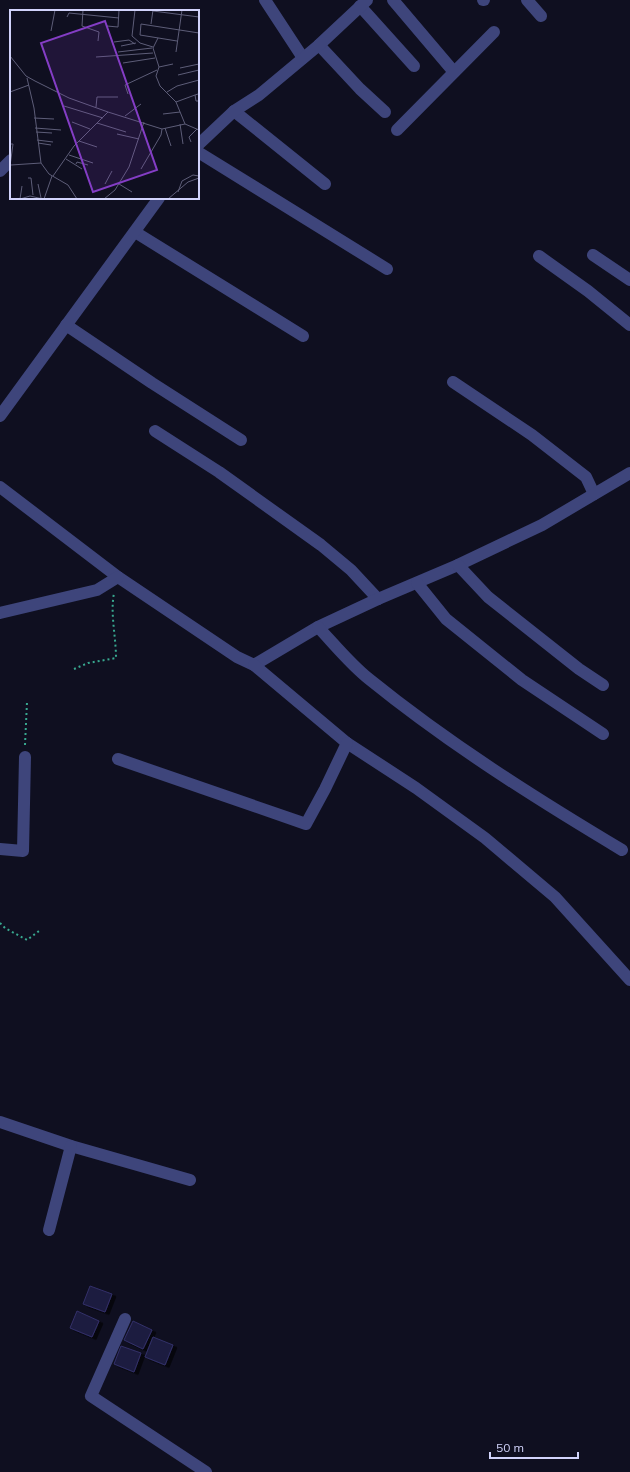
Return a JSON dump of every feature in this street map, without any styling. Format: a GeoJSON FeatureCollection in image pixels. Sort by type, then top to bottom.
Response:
{"type":"FeatureCollection","features":[{"type":"Feature","properties":{"kind":"street"},"geometry":{"type":"LineString","coordinates":[[265,0],[303,58]]}},
{"type":"Feature","properties":{"kind":"street"},"geometry":{"type":"LineString","coordinates":[[393,0],[454,72]]}},
{"type":"Feature","properties":{"kind":"street"},"geometry":{"type":"LineString","coordinates":[[527,0],[541,16]]}},
{"type":"Feature","properties":{"kind":"street"},"geometry":{"type":"LineString","coordinates":[[199,144],[234,111],[259,95],[319,45],[363,3],[414,66]]}},
{"type":"Feature","properties":{"kind":"street"},"geometry":{"type":"LineString","coordinates":[[397,130],[494,32]]}},
{"type":"Feature","properties":{"kind":"street"},"geometry":{"type":"LineString","coordinates":[[319,45],[360,89],[384,112]]}},
{"type":"Feature","properties":{"kind":"street"},"geometry":{"type":"LineString","coordinates":[[234,111],[325,184]]}},
{"type":"Feature","properties":{"kind":"street"},"geometry":{"type":"LineString","coordinates":[[199,153],[387,270]]}},
{"type":"Feature","properties":{"kind":"street"},"geometry":{"type":"LineString","coordinates":[[0,171],[10,161]]}},
{"type":"Feature","properties":{"kind":"street"},"geometry":{"type":"LineString","coordinates":[[0,416],[158,199]]}},
{"type":"Feature","properties":{"kind":"street"},"geometry":{"type":"LineString","coordinates":[[135,232],[303,336]]}},
{"type":"Feature","properties":{"kind":"street"},"geometry":{"type":"LineString","coordinates":[[593,255],[627,274]]}},
{"type":"Feature","properties":{"kind":"street"},"geometry":{"type":"LineString","coordinates":[[539,256],[588,291],[630,325]]}},
{"type":"Feature","properties":{"kind":"street"},"geometry":{"type":"LineString","coordinates":[[66,325],[152,383],[241,440]]}},
{"type":"Feature","properties":{"kind":"street"},"geometry":{"type":"LineString","coordinates":[[453,382],[532,435],[586,477],[594,494]]}},
{"type":"Feature","properties":{"kind":"street"},"geometry":{"type":"LineString","coordinates":[[155,431],[219,472],[321,546],[351,570],[378,599]]}},
{"type":"Feature","properties":{"kind":"street"},"geometry":{"type":"LineString","coordinates":[[254,665],[318,627],[378,599],[458,565],[542,525],[630,473]]}},
{"type":"Feature","properties":{"kind":"street"},"geometry":{"type":"LineString","coordinates":[[0,486],[118,577],[237,657],[254,665],[347,743],[416,788],[478,834],[555,897],[630,980]]}},
{"type":"Feature","properties":{"kind":"street"},"geometry":{"type":"LineString","coordinates":[[458,565],[488,597],[579,669],[603,685]]}},
{"type":"Feature","properties":{"kind":"street"},"geometry":{"type":"LineString","coordinates":[[0,613],[97,590],[118,577]]}},
{"type":"Feature","properties":{"kind":"street"},"geometry":{"type":"LineString","coordinates":[[417,583],[446,619],[522,680],[602,734]]}},
{"type":"Feature","properties":{"kind":"street"},"geometry":{"type":"LineString","coordinates":[[318,627],[367,678],[463,750],[551,808],[622,850]]}},
{"type":"Feature","properties":{"kind":"street"},"geometry":{"type":"LineString","coordinates":[[118,759],[306,824],[347,743]]}},
{"type":"Feature","properties":{"kind":"street"},"geometry":{"type":"LineString","coordinates":[[0,849],[23,851],[25,757]]}},
{"type":"Feature","properties":{"kind":"street"},"geometry":{"type":"LineString","coordinates":[[0,1122],[71,1146],[190,1180]]}},
{"type":"Feature","properties":{"kind":"street"},"geometry":{"type":"LineString","coordinates":[[49,1230],[71,1146]]}},
{"type":"Feature","properties":{"kind":"street"},"geometry":{"type":"LineString","coordinates":[[125,1319],[90,1396],[206,1472]]}},
{"type":"Feature","properties":{"kind":"path"},"geometry":{"type":"LineString","coordinates":[[74,669],[88,663],[116,658],[112,604],[118,577]]}},
{"type":"Feature","properties":{"kind":"path"},"geometry":{"type":"LineString","coordinates":[[25,757],[27,702]]}},
{"type":"Feature","properties":{"kind":"path"},"geometry":{"type":"LineString","coordinates":[[0,923],[27,940],[39,931]]}},
{"type":"Feature","properties":{"kind":"building"},"geometry":{"type":"Polygon","coordinates":[[[90,1286],[112,1294],[105,1312],[83,1304],[90,1286]]]}},
{"type":"Feature","properties":{"kind":"building"},"geometry":{"type":"Polygon","coordinates":[[[77,1311],[99,1321],[92,1337],[70,1328],[77,1311]]]}},
{"type":"Feature","properties":{"kind":"building"},"geometry":{"type":"Polygon","coordinates":[[[133,1321],[152,1330],[143,1349],[124,1340],[133,1321]]]}},
{"type":"Feature","properties":{"kind":"building"},"geometry":{"type":"Polygon","coordinates":[[[153,1337],[173,1345],[165,1365],[145,1357],[153,1337]]]}},
{"type":"Feature","properties":{"kind":"building"},"geometry":{"type":"Polygon","coordinates":[[[121,1346],[141,1353],[134,1372],[114,1364],[121,1346]]]}}]}
